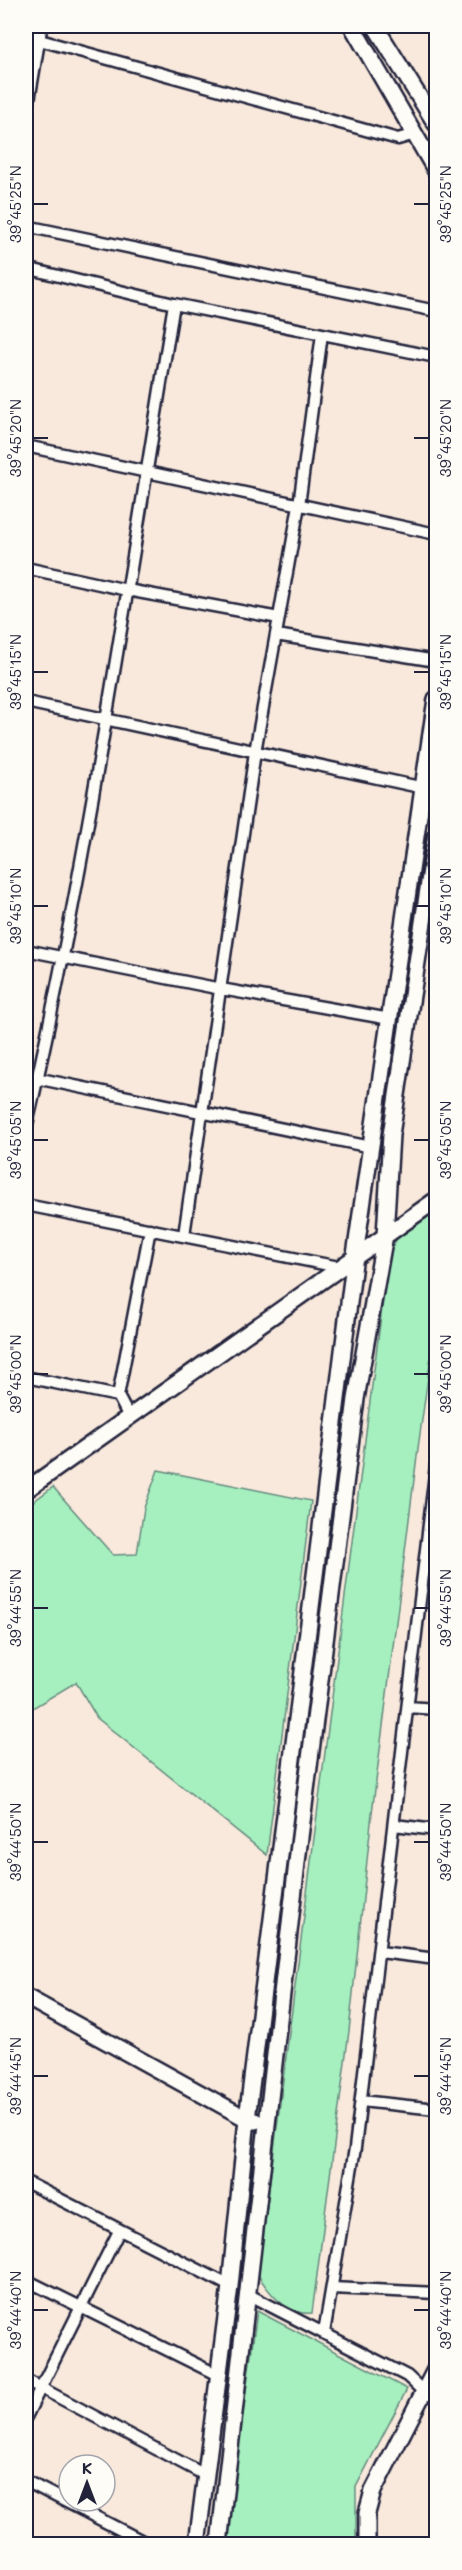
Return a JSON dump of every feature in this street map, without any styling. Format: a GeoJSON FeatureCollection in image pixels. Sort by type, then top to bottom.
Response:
{"type":"FeatureCollection","features":[{"type":"Feature","properties":{"kind":"main road"},"geometry":{"type":"LineString","coordinates":[[352,26],[436,171]]}},
{"type":"Feature","properties":{"kind":"main road"},"geometry":{"type":"LineString","coordinates":[[375,26],[436,124]]}},
{"type":"Feature","properties":{"kind":"main road"},"geometry":{"type":"LineString","coordinates":[[26,102],[34,38]]}},
{"type":"Feature","properties":{"kind":"main road"},"geometry":{"type":"LineString","coordinates":[[197,2544],[230,2286],[247,2119],[355,1256],[436,699]]}},
{"type":"Feature","properties":{"kind":"main road"},"geometry":{"type":"LineString","coordinates":[[219,2544],[299,1845],[356,1399],[385,1235],[391,1135],[436,836]]}},
{"type":"Feature","properties":{"kind":"main road"},"geometry":{"type":"LineString","coordinates":[[26,1490],[436,1200]]}},
{"type":"Feature","properties":{"kind":"main road"},"geometry":{"type":"LineString","coordinates":[[26,1997],[247,2119],[267,2124]]}},
{"type":"Feature","properties":{"kind":"main road"},"geometry":{"type":"LineString","coordinates":[[367,2544],[367,2513],[374,2491],[430,2395],[436,2368]]}},
{"type":"Feature","properties":{"kind":"street"},"geometry":{"type":"LineString","coordinates":[[34,38],[398,139],[415,134]]}},
{"type":"Feature","properties":{"kind":"street"},"geometry":{"type":"LineString","coordinates":[[26,226],[436,311]]}},
{"type":"Feature","properties":{"kind":"street"},"geometry":{"type":"LineString","coordinates":[[26,285],[27,268],[174,304],[436,357]]}},
{"type":"Feature","properties":{"kind":"street"},"geometry":{"type":"LineString","coordinates":[[26,1129],[63,958],[106,720],[174,304]]}},
{"type":"Feature","properties":{"kind":"street"},"geometry":{"type":"LineString","coordinates":[[184,1235],[255,752],[299,505],[322,334]]}},
{"type":"Feature","properties":{"kind":"street"},"geometry":{"type":"LineString","coordinates":[[26,446],[436,534]]}},
{"type":"Feature","properties":{"kind":"street"},"geometry":{"type":"LineString","coordinates":[[26,568],[127,590],[279,618]]}},
{"type":"Feature","properties":{"kind":"street"},"geometry":{"type":"LineString","coordinates":[[276,635],[436,661]]}},
{"type":"Feature","properties":{"kind":"street"},"geometry":{"type":"LineString","coordinates":[[26,702],[424,788]]}},
{"type":"Feature","properties":{"kind":"street"},"geometry":{"type":"LineString","coordinates":[[26,950],[221,989],[390,1019]]}},
{"type":"Feature","properties":{"kind":"street"},"geometry":{"type":"LineString","coordinates":[[26,1076],[371,1147]]}},
{"type":"Feature","properties":{"kind":"street"},"geometry":{"type":"LineString","coordinates":[[26,1205],[339,1267]]}},
{"type":"Feature","properties":{"kind":"street"},"geometry":{"type":"LineString","coordinates":[[129,1417],[118,1396],[150,1229]]}},
{"type":"Feature","properties":{"kind":"street"},"geometry":{"type":"LineString","coordinates":[[26,1377],[118,1396]]}},
{"type":"Feature","properties":{"kind":"street"},"geometry":{"type":"LineString","coordinates":[[324,2333],[361,2101],[408,1707],[432,1549],[436,1465]]}},
{"type":"Feature","properties":{"kind":"street"},"geometry":{"type":"LineString","coordinates":[[408,1707],[436,1709]]}},
{"type":"Feature","properties":{"kind":"street"},"geometry":{"type":"LineString","coordinates":[[394,1825],[436,1830]]}},
{"type":"Feature","properties":{"kind":"street"},"geometry":{"type":"LineString","coordinates":[[380,1952],[436,1959]]}},
{"type":"Feature","properties":{"kind":"street"},"geometry":{"type":"LineString","coordinates":[[361,2101],[436,2109]]}},
{"type":"Feature","properties":{"kind":"street"},"geometry":{"type":"LineString","coordinates":[[26,2182],[230,2286]]}},
{"type":"Feature","properties":{"kind":"street"},"geometry":{"type":"LineString","coordinates":[[26,2417],[119,2231]]}},
{"type":"Feature","properties":{"kind":"street"},"geometry":{"type":"LineString","coordinates":[[26,2280],[218,2375]]}},
{"type":"Feature","properties":{"kind":"street"},"geometry":{"type":"LineString","coordinates":[[332,2288],[436,2293]]}},
{"type":"Feature","properties":{"kind":"street"},"geometry":{"type":"LineString","coordinates":[[247,2294],[407,2376],[430,2395]]}},
{"type":"Feature","properties":{"kind":"street"},"geometry":{"type":"LineString","coordinates":[[26,2380],[205,2475]]}},
{"type":"Feature","properties":{"kind":"street"},"geometry":{"type":"LineString","coordinates":[[26,2481],[148,2544]]}},
{"type":"Feature","properties":{"kind":"green space"},"geometry":{"type":"Polygon","coordinates":[[[436,1210],[436,1320],[372,1813],[349,2031],[312,2313],[303,2313],[280,2302],[258,2275],[389,1253],[400,1233],[436,1210]]]}},
{"type":"Feature","properties":{"kind":"green space"},"geometry":{"type":"Polygon","coordinates":[[[158,1470],[311,1501],[267,1855],[97,1718],[76,1682],[26,1712],[26,1507],[53,1487],[113,1555],[137,1554],[144,1508],[158,1470]]]}},
{"type":"Feature","properties":{"kind":"green space"},"geometry":{"type":"Polygon","coordinates":[[[257,2311],[407,2389],[356,2487],[356,2544],[225,2544],[257,2311]]]}}]}
